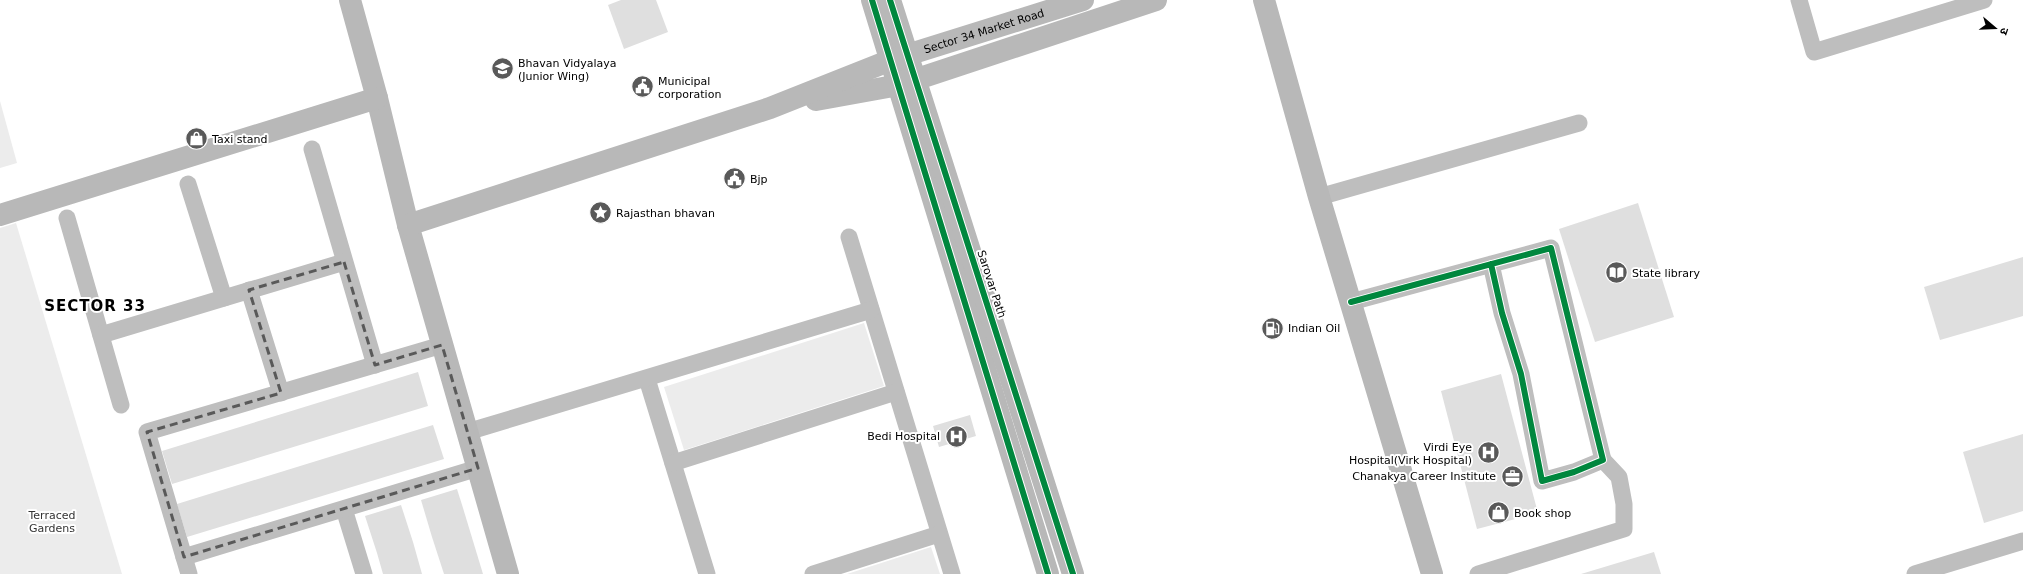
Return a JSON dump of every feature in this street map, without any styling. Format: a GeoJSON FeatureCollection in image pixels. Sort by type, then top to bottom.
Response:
{"type":"FeatureCollection","features":[{"type":"Feature","properties":{"kind":"street"},"geometry":{"type":"LineString","coordinates":[[350,0],[378,98],[408,225],[508,574]]}},
{"type":"Feature","properties":{"kind":"street","name":"Sarovar Path"},"geometry":{"type":"LineString","coordinates":[[872,0],[899,57],[908,82],[1073,574]]}},
{"type":"Feature","properties":{"kind":"street","name":"Sarovar Path"},"geometry":{"type":"LineString","coordinates":[[890,0],[899,57]]}},
{"type":"Feature","properties":{"kind":"street","name":"Sector 34 Market Road"},"geometry":{"type":"LineString","coordinates":[[770,108],[899,57],[1083,0]]}},
{"type":"Feature","properties":{"kind":"street"},"geometry":{"type":"LineString","coordinates":[[408,225],[770,108],[908,82],[1156,0]]}},
{"type":"Feature","properties":{"kind":"street"},"geometry":{"type":"LineString","coordinates":[[1264,0],[1320,197],[1432,574]]}},
{"type":"Feature","properties":{"kind":"street"},"geometry":{"type":"LineString","coordinates":[[1799,0],[1814,52],[1984,0]]}},
{"type":"Feature","properties":{"kind":"street","name":"Sarovar Path"},"geometry":{"type":"LineString","coordinates":[[908,82],[1048,574]]}},
{"type":"Feature","properties":{"kind":"street"},"geometry":{"type":"LineString","coordinates":[[0,215],[378,98]]}},
{"type":"Feature","properties":{"kind":"street"},"geometry":{"type":"LineString","coordinates":[[1320,197],[1579,123]]}},
{"type":"Feature","properties":{"kind":"street"},"geometry":{"type":"LineString","coordinates":[[312,149],[375,365]]}},
{"type":"Feature","properties":{"kind":"street"},"geometry":{"type":"LineString","coordinates":[[188,184],[224,298]]}},
{"type":"Feature","properties":{"kind":"street"},"geometry":{"type":"LineString","coordinates":[[67,218],[121,405]]}},
{"type":"Feature","properties":{"kind":"street"},"geometry":{"type":"LineString","coordinates":[[849,237],[952,574]]}},
{"type":"Feature","properties":{"kind":"street"},"geometry":{"type":"LineString","coordinates":[[1351,302],[1551,248],[1603,460],[1619,477],[1624,504],[1624,529],[1478,574]]}},
{"type":"Feature","properties":{"kind":"street"},"geometry":{"type":"LineString","coordinates":[[101,335],[344,262]]}},
{"type":"Feature","properties":{"kind":"street"},"geometry":{"type":"LineString","coordinates":[[1491,264],[1502,313],[1521,374],[1542,481],[1574,472],[1603,460]]}},
{"type":"Feature","properties":{"kind":"street"},"geometry":{"type":"LineString","coordinates":[[249,290],[281,393]]}},
{"type":"Feature","properties":{"kind":"street"},"geometry":{"type":"LineString","coordinates":[[468,432],[871,310]]}},
{"type":"Feature","properties":{"kind":"street"},"geometry":{"type":"LineString","coordinates":[[189,574],[147,432],[442,345]]}},
{"type":"Feature","properties":{"kind":"street"},"geometry":{"type":"LineString","coordinates":[[647,379],[707,574]]}},
{"type":"Feature","properties":{"kind":"street"},"geometry":{"type":"LineString","coordinates":[[673,463],[896,392]]}},
{"type":"Feature","properties":{"kind":"street"},"geometry":{"type":"LineString","coordinates":[[184,557],[478,468]]}},
{"type":"Feature","properties":{"kind":"street"},"geometry":{"type":"LineString","coordinates":[[344,509],[364,574]]}},
{"type":"Feature","properties":{"kind":"street"},"geometry":{"type":"LineString","coordinates":[[813,574],[939,534]]}},
{"type":"Feature","properties":{"kind":"street"},"geometry":{"type":"LineString","coordinates":[[1915,574],[2023,541]]}},
{"type":"Feature","properties":{"kind":"highlighted area"},"geometry":{"type":"Polygon","coordinates":[[[344,262],[375,365],[442,345],[478,468],[184,557],[147,432],[281,393],[249,290],[344,262]]]}},
{"type":"Feature","properties":{"kind":"green space"},"geometry":{"type":"Polygon","coordinates":[[[0,101],[17,163],[0,168],[0,101]]]}},
{"type":"Feature","properties":{"kind":"green space","name":"Terraced Gardens"},"geometry":{"type":"Polygon","coordinates":[[[16,223],[122,574],[0,574],[0,228],[16,223]]]}},
{"type":"Feature","properties":{"kind":"green space"},"geometry":{"type":"Polygon","coordinates":[[[864,323],[884,386],[684,450],[664,387],[864,323]]]}},
{"type":"Feature","properties":{"kind":"green space"},"geometry":{"type":"Polygon","coordinates":[[[931,547],[940,574],[847,574],[931,547]]]}},
{"type":"Feature","properties":{"kind":"building"},"geometry":{"type":"Polygon","coordinates":[[[621,0],[656,0],[668,32],[624,49],[608,5],[621,0]]]}},
{"type":"Feature","properties":{"kind":"building","name":"State library"},"geometry":{"type":"Polygon","coordinates":[[[1638,203],[1674,317],[1595,342],[1559,229],[1638,203]]]}},
{"type":"Feature","properties":{"kind":"building"},"geometry":{"type":"Polygon","coordinates":[[[2023,257],[2023,316],[1940,340],[1924,287],[2023,257]]]}},
{"type":"Feature","properties":{"kind":"building"},"geometry":{"type":"Polygon","coordinates":[[[418,372],[428,406],[172,484],[162,451],[418,372]]]}},
{"type":"Feature","properties":{"kind":"building"},"geometry":{"type":"Polygon","coordinates":[[[1501,374],[1538,513],[1477,529],[1441,391],[1501,374]]]}},
{"type":"Feature","properties":{"kind":"building"},"geometry":{"type":"Polygon","coordinates":[[[970,415],[976,436],[939,447],[933,426],[970,415]]]}},
{"type":"Feature","properties":{"kind":"building"},"geometry":{"type":"Polygon","coordinates":[[[433,425],[444,459],[187,537],[177,504],[433,425]]]}},
{"type":"Feature","properties":{"kind":"building"},"geometry":{"type":"Polygon","coordinates":[[[2023,434],[2023,511],[1984,523],[1963,452],[2023,434]]]}},
{"type":"Feature","properties":{"kind":"building"},"geometry":{"type":"Polygon","coordinates":[[[457,489],[483,574],[444,574],[432,537],[421,500],[457,489]]]}},
{"type":"Feature","properties":{"kind":"building"},"geometry":{"type":"Polygon","coordinates":[[[401,505],[422,574],[383,574],[365,516],[401,505]]]}},
{"type":"Feature","properties":{"kind":"building"},"geometry":{"type":"Polygon","coordinates":[[[1654,552],[1661,574],[1581,574],[1654,552]]]}},
{"type":"Feature","properties":{"kind":"cycle path"},"geometry":{"type":"LineString","coordinates":[[872,0],[1048,574]]}},
{"type":"Feature","properties":{"kind":"cycle path"},"geometry":{"type":"LineString","coordinates":[[890,0],[1073,574]]}},
{"type":"Feature","properties":{"kind":"cycle path"},"geometry":{"type":"LineString","coordinates":[[1351,302],[1551,248],[1603,460],[1574,472],[1542,481],[1521,374],[1502,313],[1491,264]]}},
{"type":"Feature","properties":{"kind":"place","name":"Bhavan Vidyalaya (Junior Wing)"},"geometry":{"type":"Point","coordinates":[502,69]}},
{"type":"Feature","properties":{"kind":"place","name":"Municipal corporation"},"geometry":{"type":"Point","coordinates":[643,87]}},
{"type":"Feature","properties":{"kind":"place","name":"Taxi stand"},"geometry":{"type":"Point","coordinates":[196,139]}},
{"type":"Feature","properties":{"kind":"place","name":"Bjp"},"geometry":{"type":"Point","coordinates":[734,179]}},
{"type":"Feature","properties":{"kind":"place","name":"Rajasthan bhavan"},"geometry":{"type":"Point","coordinates":[600,213]}},
{"type":"Feature","properties":{"kind":"place","name":"State library"},"geometry":{"type":"Point","coordinates":[1617,273]}},
{"type":"Feature","properties":{"kind":"place","name":"Indian Oil"},"geometry":{"type":"Point","coordinates":[1272,328]}},
{"type":"Feature","properties":{"kind":"place","name":"Bedi Hospital"},"geometry":{"type":"Point","coordinates":[956,436]}},
{"type":"Feature","properties":{"kind":"place","name":"Virdi Eye Hospital(Virk Hospital)"},"geometry":{"type":"Point","coordinates":[1488,453]}},
{"type":"Feature","properties":{"kind":"place","name":"Chanakya Career Institute"},"geometry":{"type":"Point","coordinates":[1512,476]}},
{"type":"Feature","properties":{"kind":"place","name":"Book shop"},"geometry":{"type":"Point","coordinates":[1499,513]}},
{"type":"Feature","properties":{"kind":"district","name":"SECTOR 33"},"geometry":{"type":"Point","coordinates":[95,306]}}]}
